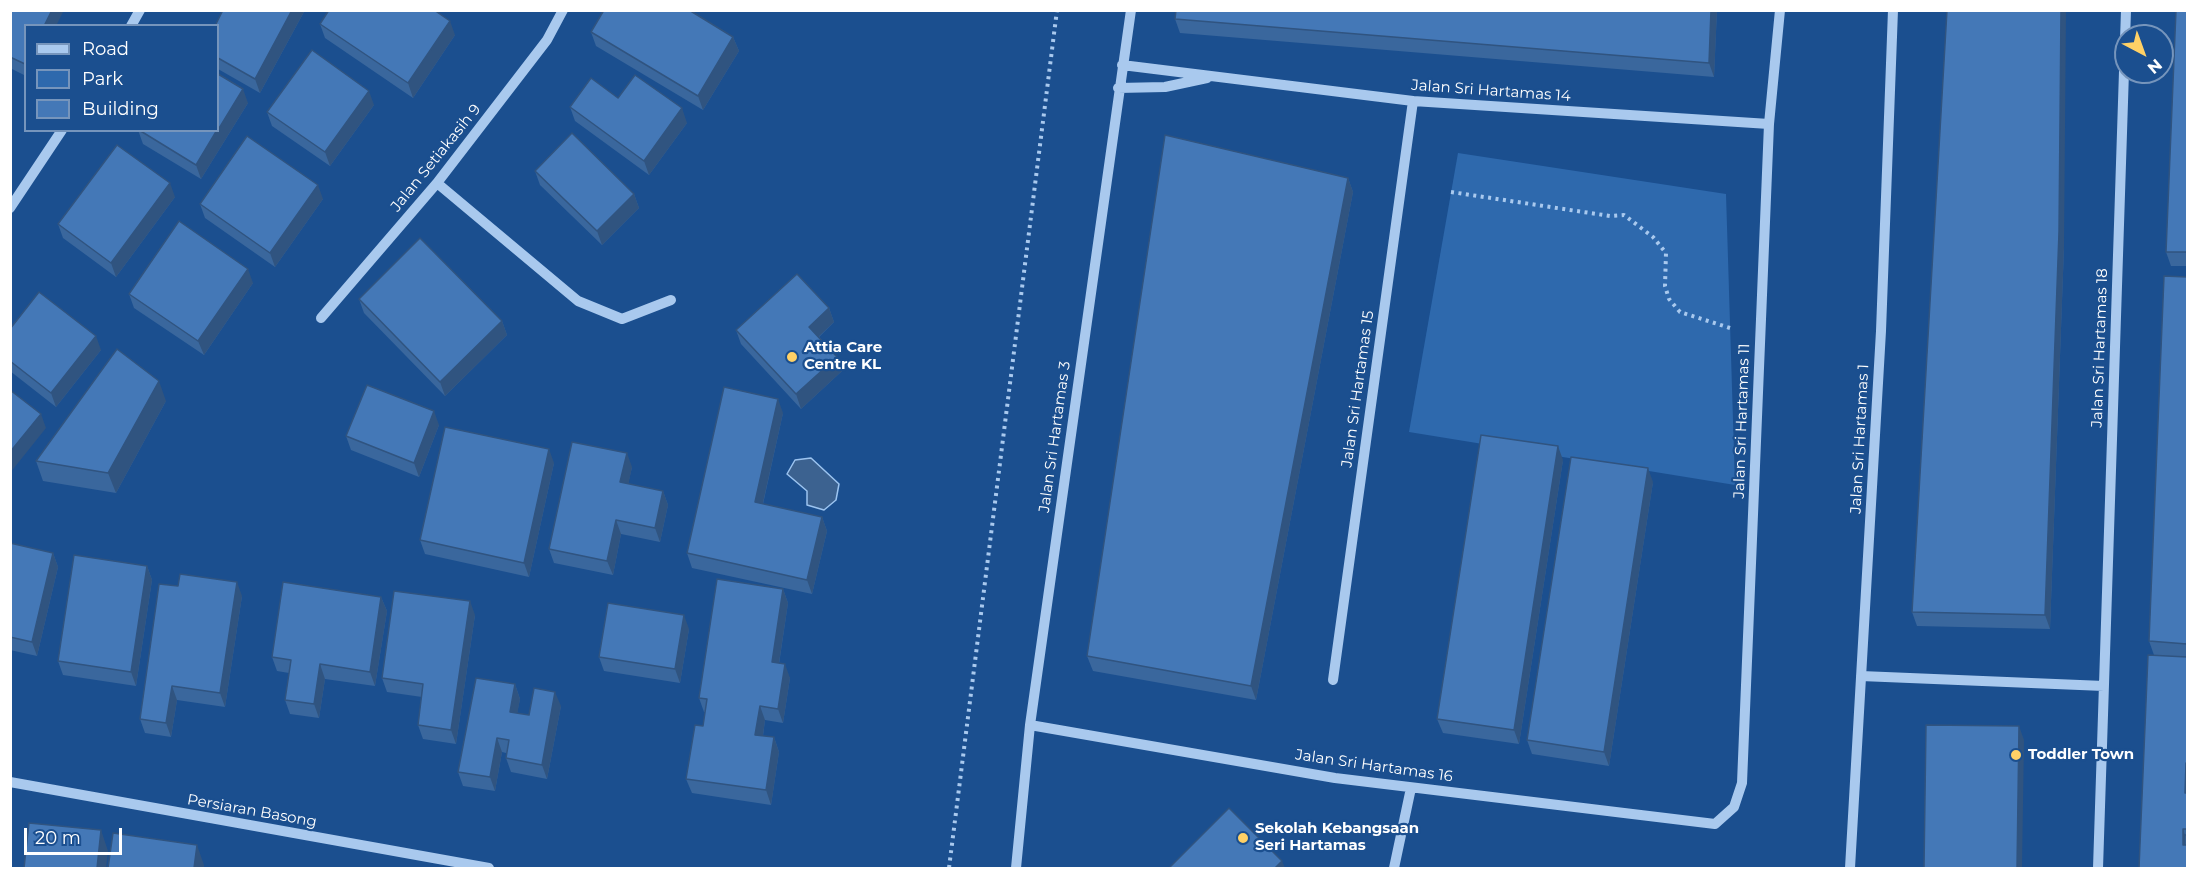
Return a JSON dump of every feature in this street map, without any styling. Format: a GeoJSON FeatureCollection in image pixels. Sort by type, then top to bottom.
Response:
{"type":"FeatureCollection","features":[{"type":"Feature","properties":{"kind":"street"},"geometry":{"type":"LineString","coordinates":[[131,24],[140,10]]}},
{"type":"Feature","properties":{"kind":"street","name":"Jalan Setiakasih 9"},"geometry":{"type":"LineString","coordinates":[[321,318],[437,183],[547,40],[563,10]]}},
{"type":"Feature","properties":{"kind":"street","name":"Jalan Sri Hartamas 3"},"geometry":{"type":"LineString","coordinates":[[1016,868],[1030,725],[1118,88],[1131,10]]}},
{"type":"Feature","properties":{"kind":"street","name":"Jalan Sri Hartamas 11"},"geometry":{"type":"LineString","coordinates":[[1715,824],[1734,807],[1742,783],[1769,124],[1780,10]]}},
{"type":"Feature","properties":{"kind":"street","name":"Jalan Sri Hartamas 1"},"geometry":{"type":"LineString","coordinates":[[1850,868],[1881,331],[1893,10]]}},
{"type":"Feature","properties":{"kind":"street","name":"Jalan Sri Hartamas 18"},"geometry":{"type":"LineString","coordinates":[[2098,868],[2126,10]]}},
{"type":"Feature","properties":{"kind":"street","name":"Jalan Sri Hartamas 14"},"geometry":{"type":"LineString","coordinates":[[1122,65],[1413,101],[1769,124]]}},
{"type":"Feature","properties":{"kind":"street","name":"Jalan Sri Hartamas 14"},"geometry":{"type":"LineString","coordinates":[[1118,88],[1165,87],[1213,77]]}},
{"type":"Feature","properties":{"kind":"street","name":"Jalan Sri Hartamas 15"},"geometry":{"type":"LineString","coordinates":[[1333,680],[1413,101]]}},
{"type":"Feature","properties":{"kind":"street"},"geometry":{"type":"LineString","coordinates":[[10,208],[61,132]]}},
{"type":"Feature","properties":{"kind":"street"},"geometry":{"type":"LineString","coordinates":[[437,183],[578,301],[621,319],[671,300]]}},
{"type":"Feature","properties":{"kind":"street"},"geometry":{"type":"LineString","coordinates":[[1861,676],[2104,686]]}},
{"type":"Feature","properties":{"kind":"street","name":"Jalan Sri Hartamas 16"},"geometry":{"type":"LineString","coordinates":[[1030,725],[1335,778],[1715,824]]}},
{"type":"Feature","properties":{"kind":"street","name":"Persiaran Basong"},"geometry":{"type":"LineString","coordinates":[[10,782],[489,868]]}},
{"type":"Feature","properties":{"kind":"street"},"geometry":{"type":"LineString","coordinates":[[1395,868],[1411,788]]}},
{"type":"Feature","properties":{"kind":"path"},"geometry":{"type":"LineString","coordinates":[[949,868],[1057,10]]}},
{"type":"Feature","properties":{"kind":"path"},"geometry":{"type":"LineString","coordinates":[[1451,192],[1610,216],[1624,215],[1653,237],[1666,253],[1665,286],[1669,299],[1680,312],[1730,328]]}},
{"type":"Feature","properties":{"kind":"green space"},"geometry":{"type":"Polygon","coordinates":[[[1458,153],[1726,194],[1735,485],[1409,432],[1458,153]]]}},
{"type":"Feature","properties":{"kind":"shaded area"},"geometry":{"type":"Polygon","coordinates":[[[811,458],[839,484],[836,500],[824,510],[807,505],[807,491],[787,474],[795,460],[811,458]]]}},
{"type":"Feature","properties":{"kind":"building"},"geometry":{"type":"Polygon","coordinates":[[[10,10],[52,10],[45,24],[24,24],[24,64],[10,57],[10,10]]]}},
{"type":"Feature","properties":{"kind":"building"},"geometry":{"type":"Polygon","coordinates":[[[223,10],[292,10],[255,79],[219,59],[219,24],[216,24],[223,10]]]}},
{"type":"Feature","properties":{"kind":"building"},"geometry":{"type":"Polygon","coordinates":[[[329,10],[434,10],[450,21],[408,83],[320,24],[329,10]]]}},
{"type":"Feature","properties":{"kind":"building"},"geometry":{"type":"Polygon","coordinates":[[[604,10],[689,10],[733,37],[698,96],[591,32],[604,10]]]}},
{"type":"Feature","properties":{"kind":"building"},"geometry":{"type":"Polygon","coordinates":[[[1176,10],[1711,10],[1709,63],[1175,19],[1176,10]]]}},
{"type":"Feature","properties":{"kind":"building"},"geometry":{"type":"Polygon","coordinates":[[[1947,10],[2061,10],[2059,232],[2045,615],[1912,612],[1947,10]]]}},
{"type":"Feature","properties":{"kind":"building"},"geometry":{"type":"Polygon","coordinates":[[[2176,10],[2187,10],[2187,252],[2166,252],[2176,10]]]}},
{"type":"Feature","properties":{"kind":"building"},"geometry":{"type":"Polygon","coordinates":[[[312,50],[369,91],[325,152],[267,112],[312,50]]]}},
{"type":"Feature","properties":{"kind":"building"},"geometry":{"type":"Polygon","coordinates":[[[219,75],[243,89],[219,128],[219,75]]]}},
{"type":"Feature","properties":{"kind":"building"},"geometry":{"type":"Polygon","coordinates":[[[635,75],[682,108],[644,161],[570,107],[591,78],[618,98],[635,75]]]}},
{"type":"Feature","properties":{"kind":"building"},"geometry":{"type":"Polygon","coordinates":[[[142,132],[216,132],[196,165],[142,132]]]}},
{"type":"Feature","properties":{"kind":"building"},"geometry":{"type":"Polygon","coordinates":[[[572,133],[634,194],[597,231],[535,171],[572,133]]]}},
{"type":"Feature","properties":{"kind":"building"},"geometry":{"type":"Polygon","coordinates":[[[1165,135],[1348,178],[1251,686],[1087,656],[1165,135]]]}},
{"type":"Feature","properties":{"kind":"building"},"geometry":{"type":"Polygon","coordinates":[[[247,136],[318,185],[270,253],[200,204],[247,136]]]}},
{"type":"Feature","properties":{"kind":"building"},"geometry":{"type":"Polygon","coordinates":[[[117,145],[170,183],[111,263],[58,224],[117,145]]]}},
{"type":"Feature","properties":{"kind":"building"},"geometry":{"type":"Polygon","coordinates":[[[179,221],[248,269],[198,341],[129,294],[179,221]]]}},
{"type":"Feature","properties":{"kind":"building"},"geometry":{"type":"Polygon","coordinates":[[[420,238],[502,321],[440,382],[359,299],[420,238]]]}},
{"type":"Feature","properties":{"kind":"building","name":"Attia Care Centre KL"},"geometry":{"type":"Polygon","coordinates":[[[797,274],[829,308],[809,327],[837,357],[796,394],[736,330],[797,274]]]}},
{"type":"Feature","properties":{"kind":"building"},"geometry":{"type":"Polygon","coordinates":[[[2164,276],[2187,277],[2187,644],[2149,641],[2164,276]]]}},
{"type":"Feature","properties":{"kind":"building"},"geometry":{"type":"Polygon","coordinates":[[[39,292],[96,336],[51,393],[10,361],[10,329],[39,292]]]}},
{"type":"Feature","properties":{"kind":"building"},"geometry":{"type":"Polygon","coordinates":[[[117,349],[159,381],[108,473],[36,461],[117,349]]]}},
{"type":"Feature","properties":{"kind":"building"},"geometry":{"type":"Polygon","coordinates":[[[367,385],[434,411],[414,463],[346,436],[367,385]]]}},
{"type":"Feature","properties":{"kind":"building"},"geometry":{"type":"Polygon","coordinates":[[[724,387],[778,399],[755,502],[822,517],[807,580],[687,553],[724,387]]]}},
{"type":"Feature","properties":{"kind":"building"},"geometry":{"type":"Polygon","coordinates":[[[10,390],[41,414],[10,452],[10,390]]]}},
{"type":"Feature","properties":{"kind":"building"},"geometry":{"type":"Polygon","coordinates":[[[445,427],[549,449],[524,563],[420,540],[445,427]]]}},
{"type":"Feature","properties":{"kind":"building"},"geometry":{"type":"Polygon","coordinates":[[[1481,435],[1558,446],[1514,730],[1437,719],[1481,435]]]}},
{"type":"Feature","properties":{"kind":"building"},"geometry":{"type":"Polygon","coordinates":[[[572,442],[627,453],[620,482],[663,491],[655,528],[616,520],[607,561],[549,549],[572,442]]]}},
{"type":"Feature","properties":{"kind":"building"},"geometry":{"type":"Polygon","coordinates":[[[1571,457],[1648,468],[1604,752],[1527,740],[1571,457]]]}},
{"type":"Feature","properties":{"kind":"building"},"geometry":{"type":"Polygon","coordinates":[[[10,543],[53,553],[32,642],[10,637],[10,543]]]}},
{"type":"Feature","properties":{"kind":"building"},"geometry":{"type":"Polygon","coordinates":[[[74,555],[147,566],[131,672],[58,661],[74,555]]]}},
{"type":"Feature","properties":{"kind":"building"},"geometry":{"type":"Polygon","coordinates":[[[180,574],[237,582],[220,693],[172,686],[166,723],[140,719],[159,584],[178,586],[180,574]]]}},
{"type":"Feature","properties":{"kind":"building"},"geometry":{"type":"Polygon","coordinates":[[[717,579],[783,589],[772,662],[785,664],[778,709],[760,706],[755,735],[774,737],[766,790],[686,779],[695,725],[703,726],[707,699],[699,698],[717,579]]]}},
{"type":"Feature","properties":{"kind":"building"},"geometry":{"type":"Polygon","coordinates":[[[283,582],[381,597],[370,672],[320,664],[314,704],[285,700],[291,660],[272,657],[283,582]]]}},
{"type":"Feature","properties":{"kind":"building"},"geometry":{"type":"Polygon","coordinates":[[[394,591],[470,601],[451,730],[418,725],[423,684],[382,678],[394,591]]]}},
{"type":"Feature","properties":{"kind":"building"},"geometry":{"type":"Polygon","coordinates":[[[608,603],[684,615],[675,669],[599,657],[608,603]]]}},
{"type":"Feature","properties":{"kind":"building"},"geometry":{"type":"Polygon","coordinates":[[[2148,655],[2187,657],[2185,793],[2187,793],[2187,829],[2183,829],[2183,845],[2187,845],[2187,868],[2139,868],[2148,655]]]}},
{"type":"Feature","properties":{"kind":"building"},"geometry":{"type":"Polygon","coordinates":[[[476,678],[515,684],[510,712],[529,715],[534,688],[555,692],[542,765],[506,758],[509,740],[497,738],[490,777],[458,772],[476,678]]]}},
{"type":"Feature","properties":{"kind":"building"},"geometry":{"type":"Polygon","coordinates":[[[1926,725],[2019,726],[2017,868],[1924,868],[1926,725]]]}},
{"type":"Feature","properties":{"kind":"building"},"geometry":{"type":"Polygon","coordinates":[[[1229,808],[1282,861],[1275,868],[1169,868],[1229,808]]]}},
{"type":"Feature","properties":{"kind":"building"},"geometry":{"type":"Polygon","coordinates":[[[29,823],[101,830],[97,868],[24,868],[29,823]]]}},
{"type":"Feature","properties":{"kind":"building"},"geometry":{"type":"Polygon","coordinates":[[[113,833],[197,845],[194,868],[108,868],[113,833]]]}},
{"type":"Feature","properties":{"kind":"place","name":"Attia Care Centre KL"},"geometry":{"type":"Point","coordinates":[792,357]}},
{"type":"Feature","properties":{"kind":"place","name":"Toddler Town"},"geometry":{"type":"Point","coordinates":[2016,755]}},
{"type":"Feature","properties":{"kind":"place","name":"Sekolah Kebangsaan Seri Hartamas"},"geometry":{"type":"Point","coordinates":[1243,838]}}]}
